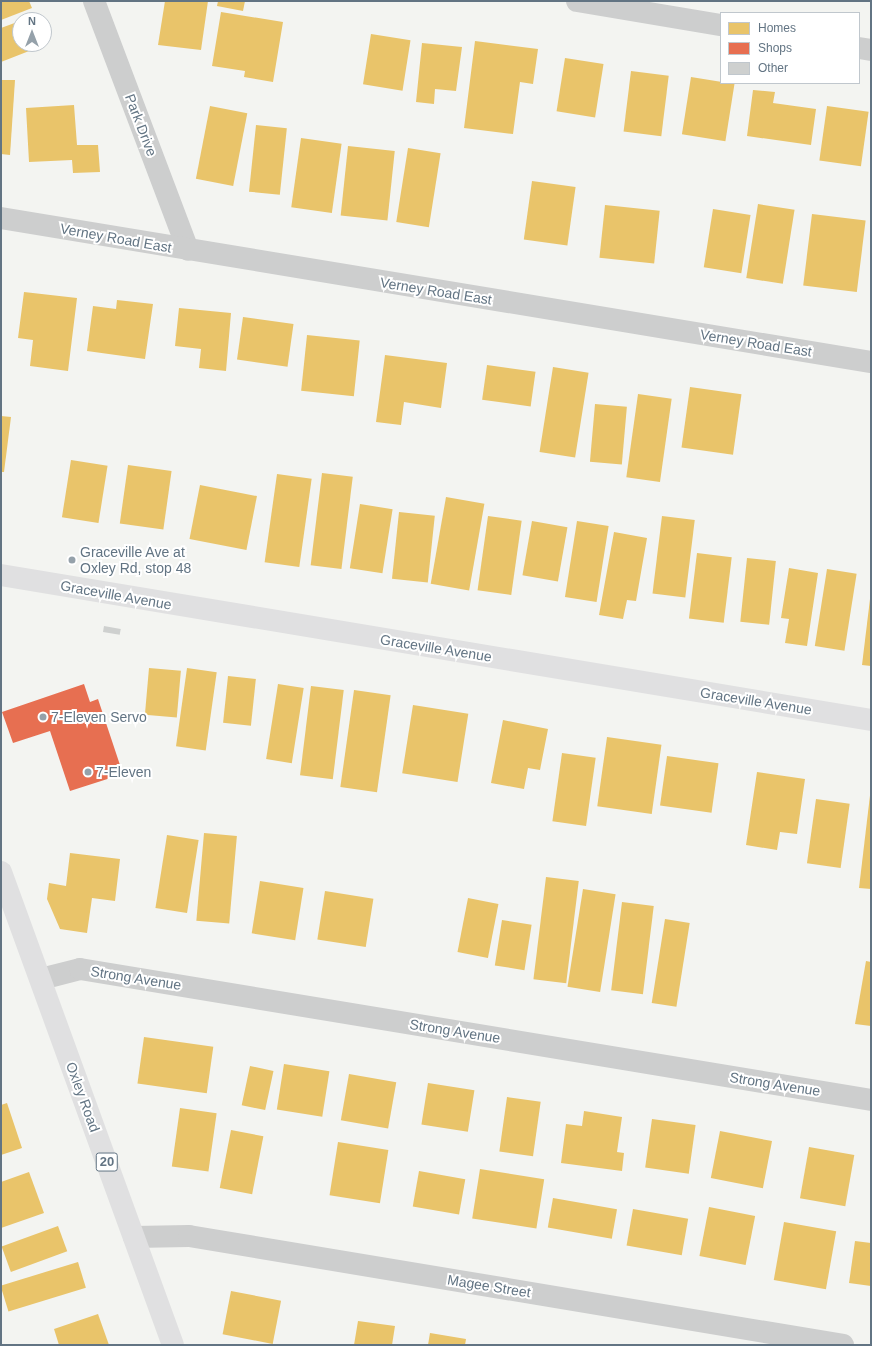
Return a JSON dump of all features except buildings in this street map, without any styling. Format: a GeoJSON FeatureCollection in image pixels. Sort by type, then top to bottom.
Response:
{"type":"FeatureCollection","features":[{"type":"Feature","properties":{"kind":"main road","name":"Graceville Avenue"},"geometry":{"type":"LineString","coordinates":[[1,575],[871,720]]}},
{"type":"Feature","properties":{"kind":"main road","name":"Oxley Road"},"geometry":{"type":"LineString","coordinates":[[1,872],[173,1345]]}},
{"type":"Feature","properties":{"kind":"street","name":"Park Drive"},"geometry":{"type":"LineString","coordinates":[[94,1],[188,250]]}},
{"type":"Feature","properties":{"kind":"street"},"geometry":{"type":"LineString","coordinates":[[577,1],[720,25]]}},
{"type":"Feature","properties":{"kind":"street"},"geometry":{"type":"LineString","coordinates":[[860,48],[871,50]]}},
{"type":"Feature","properties":{"kind":"street","name":"Verney Road East"},"geometry":{"type":"LineString","coordinates":[[1,218],[871,362]]}},
{"type":"Feature","properties":{"kind":"street","name":"Strong Avenue"},"geometry":{"type":"LineString","coordinates":[[41,979],[80,969],[871,1100]]}},
{"type":"Feature","properties":{"kind":"street","name":"Magee Street"},"geometry":{"type":"LineString","coordinates":[[134,1237],[189,1236],[843,1345]]}},
{"type":"Feature","properties":{"kind":"place","name":"Graceville Ave at Oxley Rd, stop 48"},"geometry":{"type":"Point","coordinates":[72,560]}},
{"type":"Feature","properties":{"kind":"place","name":"7-Eleven Servo"},"geometry":{"type":"Point","coordinates":[43,717]}},
{"type":"Feature","properties":{"kind":"place","name":"7-Eleven"},"geometry":{"type":"Point","coordinates":[88,772]}}]}
